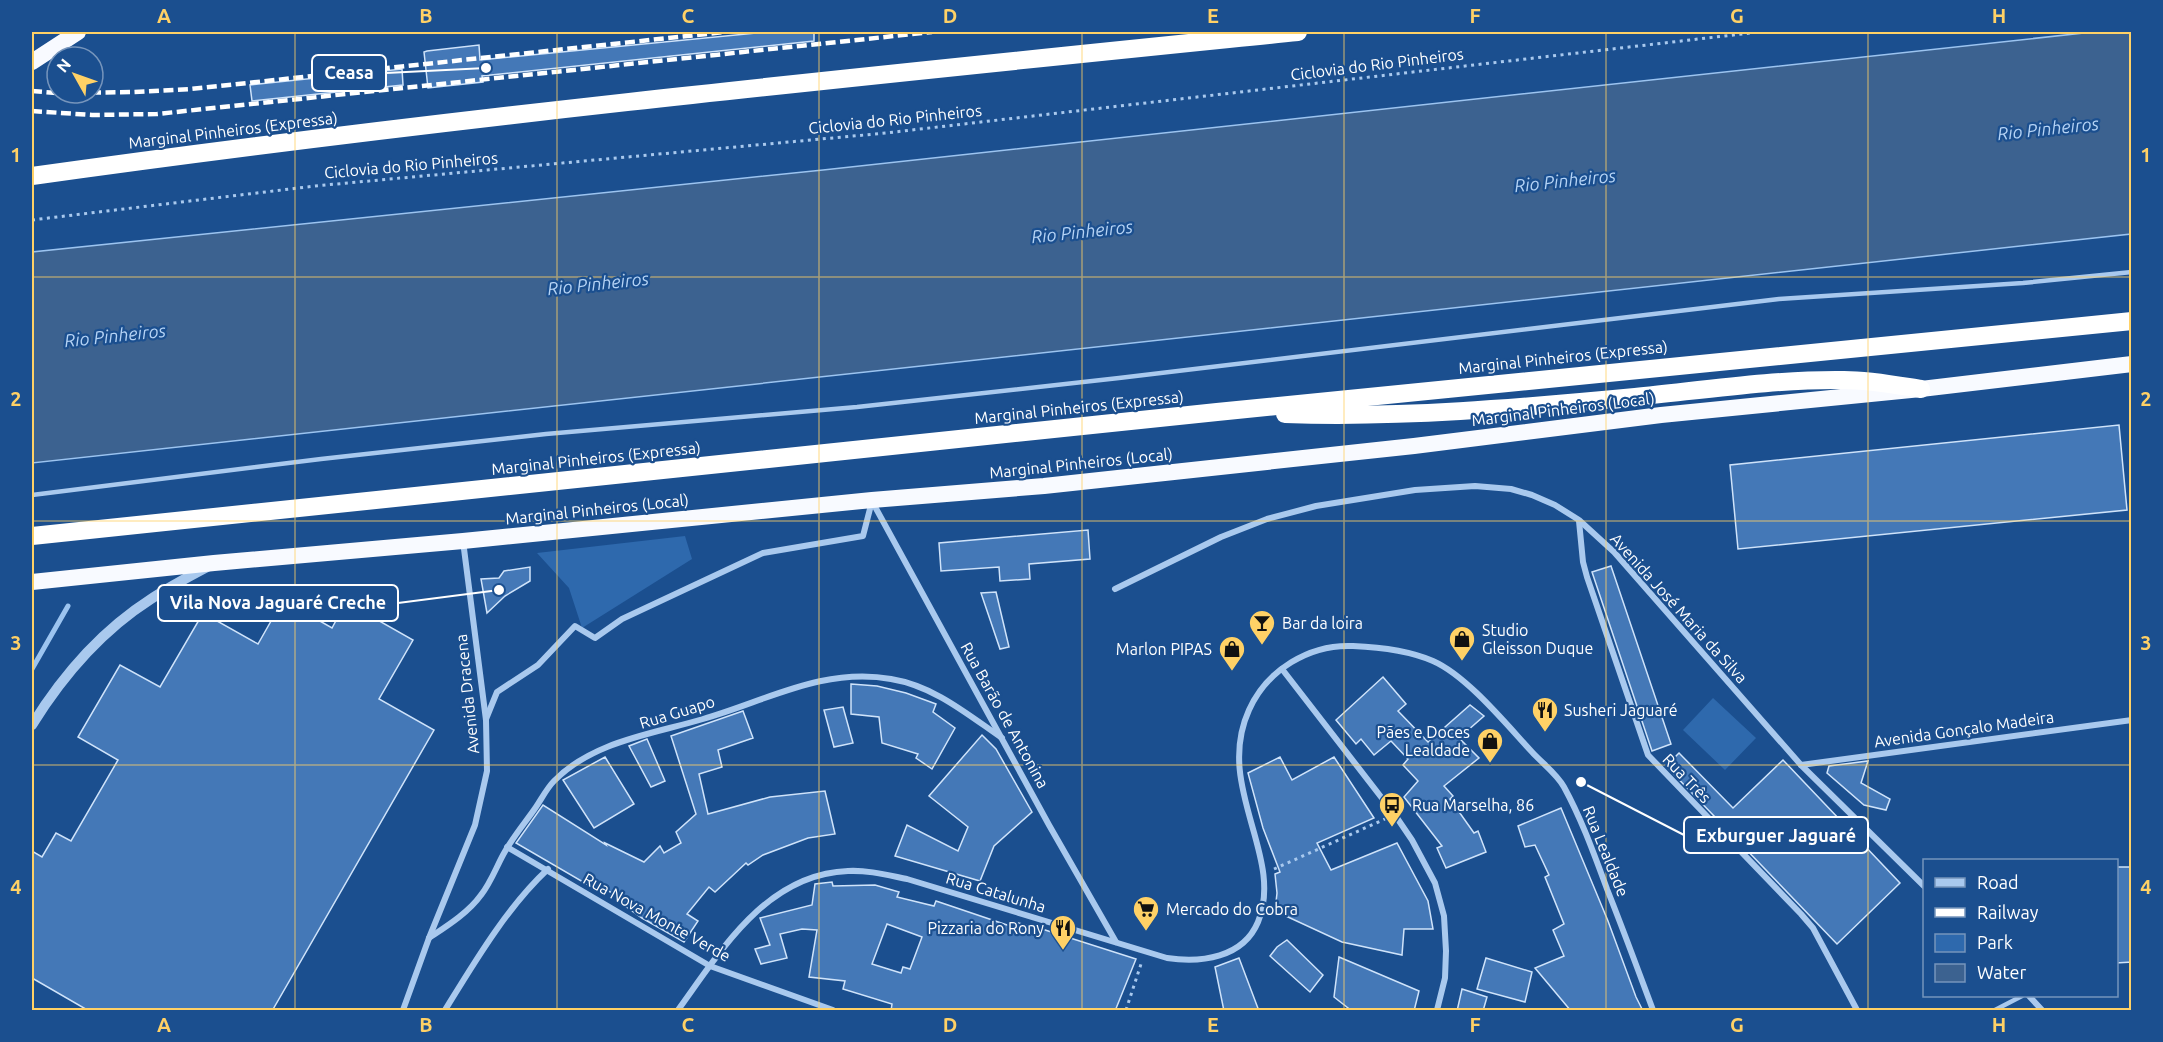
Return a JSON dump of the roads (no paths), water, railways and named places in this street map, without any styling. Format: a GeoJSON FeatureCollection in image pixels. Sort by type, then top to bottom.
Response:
{"type":"FeatureCollection","features":[{"type":"Feature","properties":{"kind":"highway"},"geometry":{"type":"LineString","coordinates":[[32,62],[78,32]]}},
{"type":"Feature","properties":{"kind":"highway","name":"Marginal Pinheiros (Expressa)"},"geometry":{"type":"LineString","coordinates":[[32,176],[176,156],[707,92],[1298,32]]}},
{"type":"Feature","properties":{"kind":"highway","name":"Marginal Pinheiros (Expressa)"},"geometry":{"type":"LineString","coordinates":[[32,536],[1217,412],[2132,321]]}},
{"type":"Feature","properties":{"kind":"highway","name":"Marginal Pinheiros (Local)"},"geometry":{"type":"LineString","coordinates":[[32,582],[214,562],[1044,486],[1414,446],[1661,415],[1921,389],[2132,364]]}},
{"type":"Feature","properties":{"kind":"highway"},"geometry":{"type":"LineString","coordinates":[[1217,412],[1320,416],[1448,411],[1594,401],[1806,380],[1847,380],[1921,389]]}},
{"type":"Feature","properties":{"kind":"street","name":"Avenida José Maria da Silva"},"geometry":{"type":"LineString","coordinates":[[1115,589],[1221,537],[1267,519],[1316,506],[1395,493],[1475,486],[1511,489],[1532,495],[1555,505],[1579,520],[1614,552],[1801,765],[1923,885]]}},
{"type":"Feature","properties":{"kind":"street"},"geometry":{"type":"LineString","coordinates":[[486,720],[497,692],[538,665],[575,626],[594,638],[622,619],[763,553],[863,536],[872,500]]}},
{"type":"Feature","properties":{"kind":"street","name":"Rua Barão de Antonina"},"geometry":{"type":"LineString","coordinates":[[872,500],[1116,942]]}},
{"type":"Feature","properties":{"kind":"street","name":"Rua Três"},"geometry":{"type":"LineString","coordinates":[[1579,520],[1583,562],[1587,577],[1648,755],[1813,928],[1857,1011]]}},
{"type":"Feature","properties":{"kind":"street","name":"Avenida Dracena"},"geometry":{"type":"LineString","coordinates":[[403,1011],[429,938],[457,873],[481,803],[487,771],[486,720],[463,541]]}},
{"type":"Feature","properties":{"kind":"street"},"geometry":{"type":"LineString","coordinates":[[32,725],[68,674],[98,640],[123,618],[151,599],[214,562]]}},
{"type":"Feature","properties":{"kind":"street","name":"Rua Lealdade"},"geometry":{"type":"LineString","coordinates":[[1282,669],[1304,654],[1336,645],[1367,647],[1391,650],[1433,661],[1468,685],[1562,784],[1584,826],[1653,1011]]}},
{"type":"Feature","properties":{"kind":"street"},"geometry":{"type":"LineString","coordinates":[[1282,669],[1395,815],[1436,883],[1444,916],[1445,978],[1437,1011]]}},
{"type":"Feature","properties":{"kind":"street","name":"Rua Catalunha"},"geometry":{"type":"LineString","coordinates":[[678,1011],[735,933],[774,896],[798,883],[826,873],[868,872],[907,879],[1186,961],[1218,957],[1231,952],[1257,924],[1262,908],[1264,873],[1242,795],[1238,766],[1241,736],[1249,711],[1262,688],[1282,669]]}},
{"type":"Feature","properties":{"kind":"street","name":"Rua Guapo"},"geometry":{"type":"LineString","coordinates":[[429,938],[464,912],[481,895],[507,847],[554,781],[589,755],[614,744],[706,719],[787,689],[822,679],[862,676],[914,683],[959,708],[1002,738]]}},
{"type":"Feature","properties":{"kind":"street","name":"Avenida Gonçalo Madeira"},"geometry":{"type":"LineString","coordinates":[[1801,765],[2132,720]]}},
{"type":"Feature","properties":{"kind":"street","name":"Rua Nova Monte Verde"},"geometry":{"type":"LineString","coordinates":[[507,847],[710,966],[833,1011]]}},
{"type":"Feature","properties":{"kind":"street"},"geometry":{"type":"LineString","coordinates":[[446,1011],[503,922],[536,880],[548,869]]}},
{"type":"Feature","properties":{"kind":"street"},"geometry":{"type":"LineString","coordinates":[[2030,997],[2042,1011]]}},
{"type":"Feature","properties":{"kind":"lane"},"geometry":{"type":"LineString","coordinates":[[32,495],[321,459],[534,436],[857,408],[1354,352],[1779,299],[2012,284],[2132,272]]}},
{"type":"Feature","properties":{"kind":"lane"},"geometry":{"type":"LineString","coordinates":[[1995,1011],[2020,997]]}},
{"type":"Feature","properties":{"kind":"water","name":"Rio Pinheiros"},"geometry":{"type":"Polygon","coordinates":[[[2093,32],[2131,32],[2131,234],[32,463],[32,252],[823,170],[2093,32]]]}},
{"type":"Feature","properties":{"kind":"waterway"},"geometry":{"type":"LineString","coordinates":[[32,669],[68,606]]}},
{"type":"Feature","properties":{"kind":"railway"},"geometry":{"type":"LineString","coordinates":[[105,92],[191,89],[725,32]]}},
{"type":"Feature","properties":{"kind":"railway"},"geometry":{"type":"LineString","coordinates":[[32,111],[92,115],[157,114],[932,32]]}},
{"type":"Feature","properties":{"kind":"railway"},"geometry":{"type":"LineString","coordinates":[[32,91],[45,92]]}},
{"type":"Feature","properties":{"kind":"place","name":"Ceasa"},"geometry":{"type":"Point","coordinates":[486,68]}},
{"type":"Feature","properties":{"kind":"place","name":"Vila Nova Jaguaré Creche"},"geometry":{"type":"Point","coordinates":[499,590]}},
{"type":"Feature","properties":{"kind":"place","name":"Bar da loira"},"geometry":{"type":"Point","coordinates":[1262,646]}},
{"type":"Feature","properties":{"kind":"place","name":"Studio Gleisson Duque"},"geometry":{"type":"Point","coordinates":[1462,662]}},
{"type":"Feature","properties":{"kind":"place","name":"Marlon PIPAS"},"geometry":{"type":"Point","coordinates":[1232,672]}},
{"type":"Feature","properties":{"kind":"place","name":"Susheri Jaguaré"},"geometry":{"type":"Point","coordinates":[1545,733]}},
{"type":"Feature","properties":{"kind":"place","name":"Pães e Doces Lealdade"},"geometry":{"type":"Point","coordinates":[1490,764]}},
{"type":"Feature","properties":{"kind":"place","name":"Exburguer Jaguaré"},"geometry":{"type":"Point","coordinates":[1581,782]}},
{"type":"Feature","properties":{"kind":"place","name":"Rua Marselha, 86"},"geometry":{"type":"Point","coordinates":[1392,828]}},
{"type":"Feature","properties":{"kind":"place","name":"Mercado do Cobra"},"geometry":{"type":"Point","coordinates":[1146,932]}},
{"type":"Feature","properties":{"kind":"place","name":"Pizzaria do Rony"},"geometry":{"type":"Point","coordinates":[1063,951]}}]}
